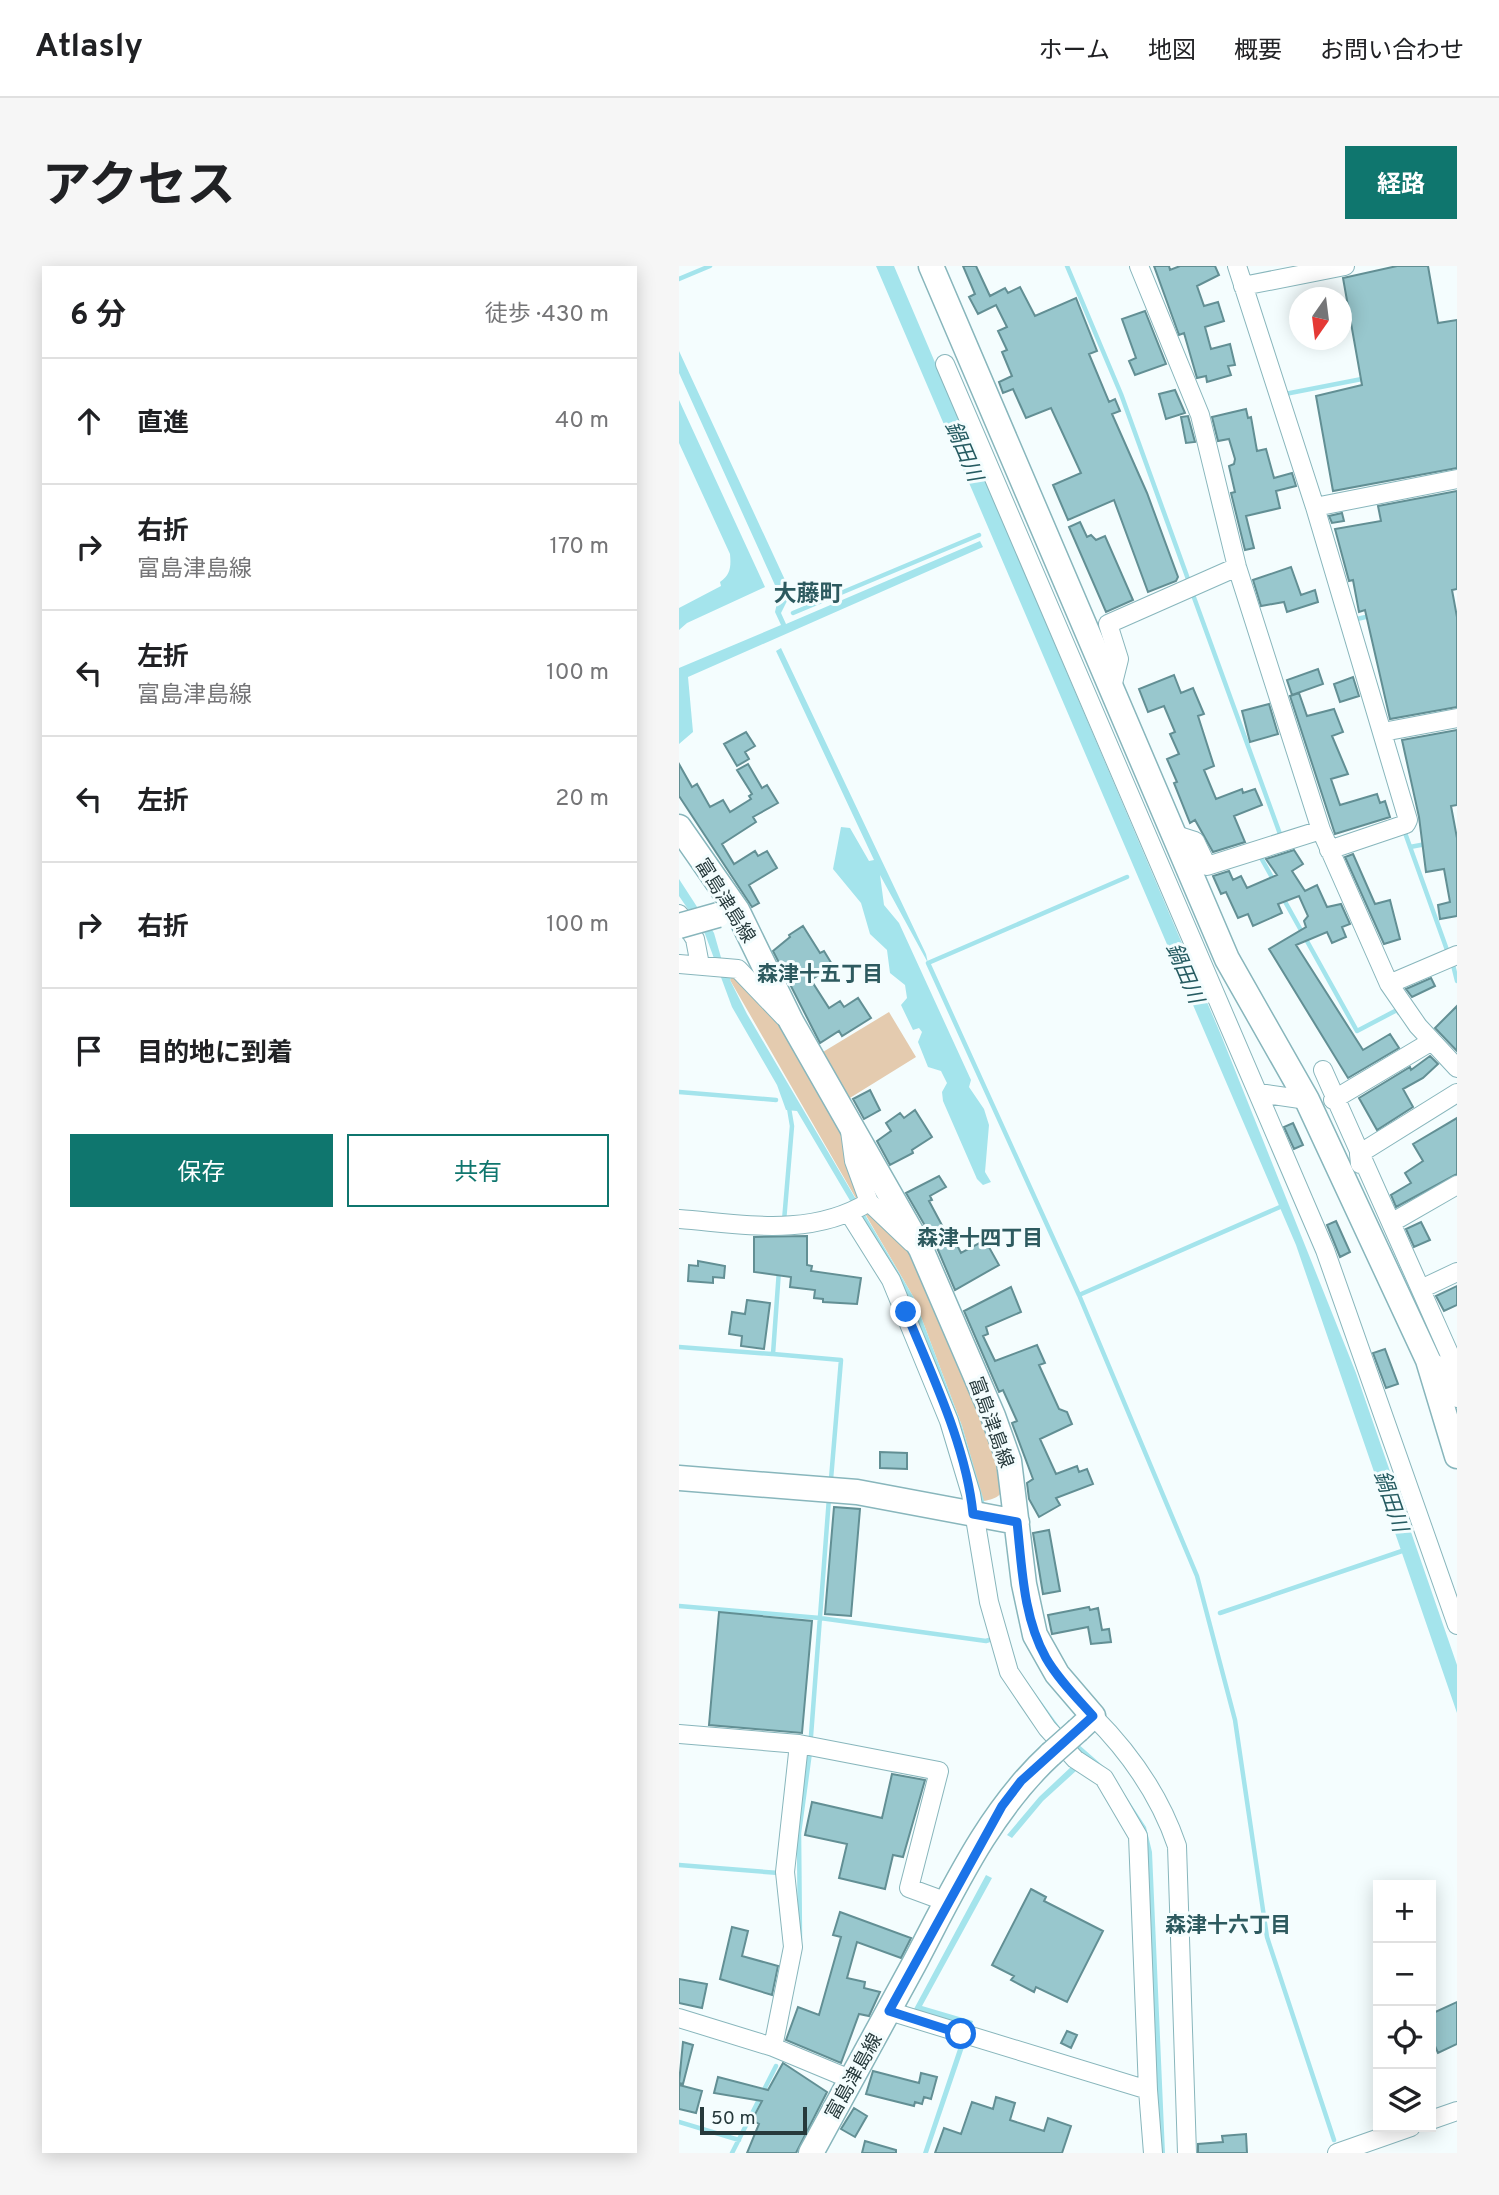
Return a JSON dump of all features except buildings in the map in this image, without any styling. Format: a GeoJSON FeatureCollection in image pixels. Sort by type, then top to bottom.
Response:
{"type":"FeatureCollection","features":[{"type":"Feature","properties":{"kind":"street"},"geometry":{"type":"LineString","coordinates":[[931,266],[1227,959],[1380,1229],[1445,1354],[1457,1371]]}},
{"type":"Feature","properties":{"kind":"street"},"geometry":{"type":"LineString","coordinates":[[1139,266],[1200,415],[1237,566],[1321,830],[1389,984],[1431,1041],[1457,1068]]}},
{"type":"Feature","properties":{"kind":"street"},"geometry":{"type":"LineString","coordinates":[[1237,266],[1315,507],[1408,820],[1406,824],[1329,850]]}},
{"type":"Feature","properties":{"kind":"street"},"geometry":{"type":"LineString","coordinates":[[1243,286],[1345,266]]}},
{"type":"Feature","properties":{"kind":"street"},"geometry":{"type":"LineString","coordinates":[[945,364],[1325,1250],[1457,1625]]}},
{"type":"Feature","properties":{"kind":"street"},"geometry":{"type":"LineString","coordinates":[[1315,507],[1457,480]]}},
{"type":"Feature","properties":{"kind":"street"},"geometry":{"type":"LineString","coordinates":[[1111,691],[1119,659],[1108,624],[1237,566]]}},
{"type":"Feature","properties":{"kind":"street"},"geometry":{"type":"LineString","coordinates":[[1383,732],[1457,718]]}},
{"type":"Feature","properties":{"kind":"street","name":"富島津島線"},"geometry":{"type":"LineString","coordinates":[[679,827],[921,1249],[1005,1450],[1024,1584],[1035,1635],[1086,1723],[1021,1781],[1002,1806],[811,2153]]}},
{"type":"Feature","properties":{"kind":"street"},"geometry":{"type":"LineString","coordinates":[[1173,834],[1195,841],[1207,866],[1321,830]]}},
{"type":"Feature","properties":{"kind":"street"},"geometry":{"type":"LineString","coordinates":[[679,926],[728,913]]}},
{"type":"Feature","properties":{"kind":"street"},"geometry":{"type":"LineString","coordinates":[[679,914],[715,967]]}},
{"type":"Feature","properties":{"kind":"street"},"geometry":{"type":"LineString","coordinates":[[1389,984],[1457,955]]}},
{"type":"Feature","properties":{"kind":"street"},"geometry":{"type":"LineString","coordinates":[[679,964],[715,967],[747,975],[780,1015],[791,1021]]}},
{"type":"Feature","properties":{"kind":"street"},"geometry":{"type":"LineString","coordinates":[[1333,1100],[1431,1041]]}},
{"type":"Feature","properties":{"kind":"street"},"geometry":{"type":"LineString","coordinates":[[1322,1070],[1359,1154],[1361,1174],[1380,1229],[1421,1289],[1445,1354],[1457,1456]]}},
{"type":"Feature","properties":{"kind":"street"},"geometry":{"type":"LineString","coordinates":[[1258,1093],[1307,1100]]}},
{"type":"Feature","properties":{"kind":"street"},"geometry":{"type":"LineString","coordinates":[[1359,1154],[1457,1093]]}},
{"type":"Feature","properties":{"kind":"street"},"geometry":{"type":"LineString","coordinates":[[850,1124],[849,1139],[858,1208],[924,1357],[949,1421],[980,1515],[989,1602],[1009,1672],[1047,1728],[1075,1759],[1104,1777],[1138,1836],[1153,2153]]}},
{"type":"Feature","properties":{"kind":"street"},"geometry":{"type":"LineString","coordinates":[[1380,1229],[1457,1185]]}},
{"type":"Feature","properties":{"kind":"street"},"geometry":{"type":"LineString","coordinates":[[679,1219],[790,1228],[858,1208],[921,1249]]}},
{"type":"Feature","properties":{"kind":"street"},"geometry":{"type":"LineString","coordinates":[[1421,1289],[1457,1272]]}},
{"type":"Feature","properties":{"kind":"street"},"geometry":{"type":"LineString","coordinates":[[1445,1354],[1445,1370],[1457,1398]]}},
{"type":"Feature","properties":{"kind":"street"},"geometry":{"type":"LineString","coordinates":[[679,1478],[857,1492],[1017,1522]]}},
{"type":"Feature","properties":{"kind":"street"},"geometry":{"type":"LineString","coordinates":[[1086,1723],[1123,1746],[1159,1802],[1177,1846],[1187,2153]]}},
{"type":"Feature","properties":{"kind":"street"},"geometry":{"type":"LineString","coordinates":[[679,1734],[799,1744],[939,1770],[909,1888],[947,1902]]}},
{"type":"Feature","properties":{"kind":"street"},"geometry":{"type":"LineString","coordinates":[[773,2048],[793,1947],[785,1872],[799,1744]]}},
{"type":"Feature","properties":{"kind":"street"},"geometry":{"type":"LineString","coordinates":[[889,2011],[1148,2090]]}},
{"type":"Feature","properties":{"kind":"street"},"geometry":{"type":"LineString","coordinates":[[679,2018],[773,2048],[851,2079]]}},
{"type":"Feature","properties":{"kind":"street"},"geometry":{"type":"LineString","coordinates":[[1436,2118],[1457,2111]]}},
{"type":"Feature","properties":{"kind":"street"},"geometry":{"type":"LineString","coordinates":[[1337,2153],[1397,2132]]}},
{"type":"Feature","properties":{"kind":"shaded area"},"geometry":{"type":"Polygon","coordinates":[[[732,976],[776,1018],[836,1114],[862,1196],[858,1202],[730,980],[732,976]]]}},
{"type":"Feature","properties":{"kind":"shaded area"},"geometry":{"type":"Polygon","coordinates":[[[889,1012],[916,1057],[845,1101],[818,1055],[889,1012]]]}},
{"type":"Feature","properties":{"kind":"shaded area"},"geometry":{"type":"Polygon","coordinates":[[[868,1211],[913,1253],[988,1431],[1003,1483],[1002,1491],[996,1497],[983,1501],[962,1426],[914,1298],[864,1212],[868,1211]]]}},
{"type":"Feature","properties":{"kind":"water","name":"鍋田川"},"geometry":{"type":"Polygon","coordinates":[[[876,266],[894,266],[1221,1035],[1356,1373],[1457,1665],[1457,1713],[1296,1245],[876,266]]]}},
{"type":"Feature","properties":{"kind":"water"},"geometry":{"type":"Polygon","coordinates":[[[679,351],[791,593],[781,613],[786,624],[980,541],[983,547],[688,677],[693,732],[679,744],[679,668],[781,625],[775,612],[779,594],[679,373],[679,351]]]}},
{"type":"Feature","properties":{"kind":"water"},"geometry":{"type":"Polygon","coordinates":[[[679,400],[765,587],[687,623],[679,630],[679,608],[721,586],[720,582],[729,570],[730,554],[679,443],[679,400]]]}},
{"type":"Feature","properties":{"kind":"water"},"geometry":{"type":"Polygon","coordinates":[[[781,648],[926,954],[928,963],[880,875],[884,905],[899,923],[971,1080],[969,1087],[984,1109],[989,1125],[985,1172],[991,1182],[983,1185],[977,1179],[943,1101],[942,1092],[947,1083],[941,1071],[928,1067],[918,1042],[922,1032],[919,1028],[913,1030],[901,1005],[907,998],[905,985],[890,973],[887,950],[870,934],[861,903],[833,869],[841,827],[850,828],[869,861],[874,860],[776,651],[781,648]]]}},
{"type":"Feature","properties":{"kind":"water"},"geometry":{"type":"Polygon","coordinates":[[[679,879],[714,933],[722,961],[732,976],[730,980],[747,1014],[914,1298],[962,1426],[986,1508],[985,1523],[997,1597],[1018,1669],[1061,1729],[1110,1772],[1146,1827],[1152,1852],[1165,2153],[1159,2153],[1142,1835],[1057,1732],[1005,1649],[978,1506],[852,1204],[797,1111],[786,1110],[777,1085],[732,1007],[705,934],[679,896],[679,879]]]}},
{"type":"Feature","properties":{"kind":"water"},"geometry":{"type":"Polygon","coordinates":[[[1073,1765],[1077,1770],[1043,1801],[1012,1838],[1007,1835],[1039,1797],[1073,1765]]]}},
{"type":"Feature","properties":{"kind":"water"},"geometry":{"type":"Polygon","coordinates":[[[986,1875],[992,1878],[922,2006],[973,2021],[928,2153],[923,2153],[966,2025],[914,2009],[986,1875]]]}},
{"type":"Feature","properties":{"kind":"waterway"},"geometry":{"type":"LineString","coordinates":[[679,279],[710,266]]}},
{"type":"Feature","properties":{"kind":"waterway"},"geometry":{"type":"LineString","coordinates":[[1067,266],[1121,394],[1188,579]]}},
{"type":"Feature","properties":{"kind":"waterway"},"geometry":{"type":"LineString","coordinates":[[1285,394],[1367,378]]}},
{"type":"Feature","properties":{"kind":"waterway"},"geometry":{"type":"LineString","coordinates":[[793,613],[979,535]]}},
{"type":"Feature","properties":{"kind":"waterway"},"geometry":{"type":"LineString","coordinates":[[1192,592],[1280,834]]}},
{"type":"Feature","properties":{"kind":"waterway"},"geometry":{"type":"LineString","coordinates":[[1357,619],[1370,616]]}},
{"type":"Feature","properties":{"kind":"waterway"},"geometry":{"type":"LineString","coordinates":[[1404,830],[1447,950]]}},
{"type":"Feature","properties":{"kind":"waterway"},"geometry":{"type":"LineString","coordinates":[[1410,847],[1426,844]]}},
{"type":"Feature","properties":{"kind":"waterway"},"geometry":{"type":"LineString","coordinates":[[1260,856],[1274,881]]}},
{"type":"Feature","properties":{"kind":"waterway"},"geometry":{"type":"LineString","coordinates":[[1127,877],[928,963],[1079,1295],[1197,1576],[1235,1720],[1267,1937],[1334,2140]]}},
{"type":"Feature","properties":{"kind":"waterway"},"geometry":{"type":"LineString","coordinates":[[1283,898],[1357,1031],[1397,1010],[1399,1013]]}},
{"type":"Feature","properties":{"kind":"waterway"},"geometry":{"type":"LineString","coordinates":[[1453,965],[1457,981]]}},
{"type":"Feature","properties":{"kind":"waterway"},"geometry":{"type":"LineString","coordinates":[[679,1092],[776,1100]]}},
{"type":"Feature","properties":{"kind":"waterway"},"geometry":{"type":"LineString","coordinates":[[784,1221],[792,1126],[789,1108]]}},
{"type":"Feature","properties":{"kind":"waterway"},"geometry":{"type":"LineString","coordinates":[[1079,1295],[1280,1207]]}},
{"type":"Feature","properties":{"kind":"waterway"},"geometry":{"type":"LineString","coordinates":[[779,1270],[773,1354],[841,1360],[831,1479]]}},
{"type":"Feature","properties":{"kind":"waterway"},"geometry":{"type":"LineString","coordinates":[[679,1347],[772,1354]]}},
{"type":"Feature","properties":{"kind":"waterway"},"geometry":{"type":"LineString","coordinates":[[811,1736],[829,1498]]}},
{"type":"Feature","properties":{"kind":"waterway"},"geometry":{"type":"LineString","coordinates":[[1220,1613],[1402,1551]]}},
{"type":"Feature","properties":{"kind":"waterway"},"geometry":{"type":"LineString","coordinates":[[679,1606],[820,1618],[986,1641],[992,1639]]}},
{"type":"Feature","properties":{"kind":"waterway"},"geometry":{"type":"LineString","coordinates":[[800,1940],[799,1833],[810,1752]]}},
{"type":"Feature","properties":{"kind":"waterway"},"geometry":{"type":"LineString","coordinates":[[679,1865],[779,1873]]}},
{"type":"Feature","properties":{"kind":"waterway"},"geometry":{"type":"LineString","coordinates":[[732,2153],[776,2066]]}},
{"type":"Feature","properties":{"kind":"waterway"},"geometry":{"type":"LineString","coordinates":[[679,2122],[739,2140]]}},
{"type":"Feature","properties":{"kind":"district","name":"大藤町"},"geometry":{"type":"Point","coordinates":[808,593]}},
{"type":"Feature","properties":{"kind":"district","name":"森津十五丁目"},"geometry":{"type":"Point","coordinates":[820,974]}},
{"type":"Feature","properties":{"kind":"district","name":"森津十四丁目"},"geometry":{"type":"Point","coordinates":[980,1238]}},
{"type":"Feature","properties":{"kind":"district","name":"森津十六丁目"},"geometry":{"type":"Point","coordinates":[1228,1925]}},
{"type":"Feature","properties":{"kind":"route"},"geometry":{"type":"LineString","coordinates":[[906,1312],[949,1421],[971,1494],[973,1514],[1017,1522],[1028,1610],[1035,1635],[1057,1674],[1093,1716],[1021,1781],[1002,1806],[889,2011],[961,2034]]}}]}
